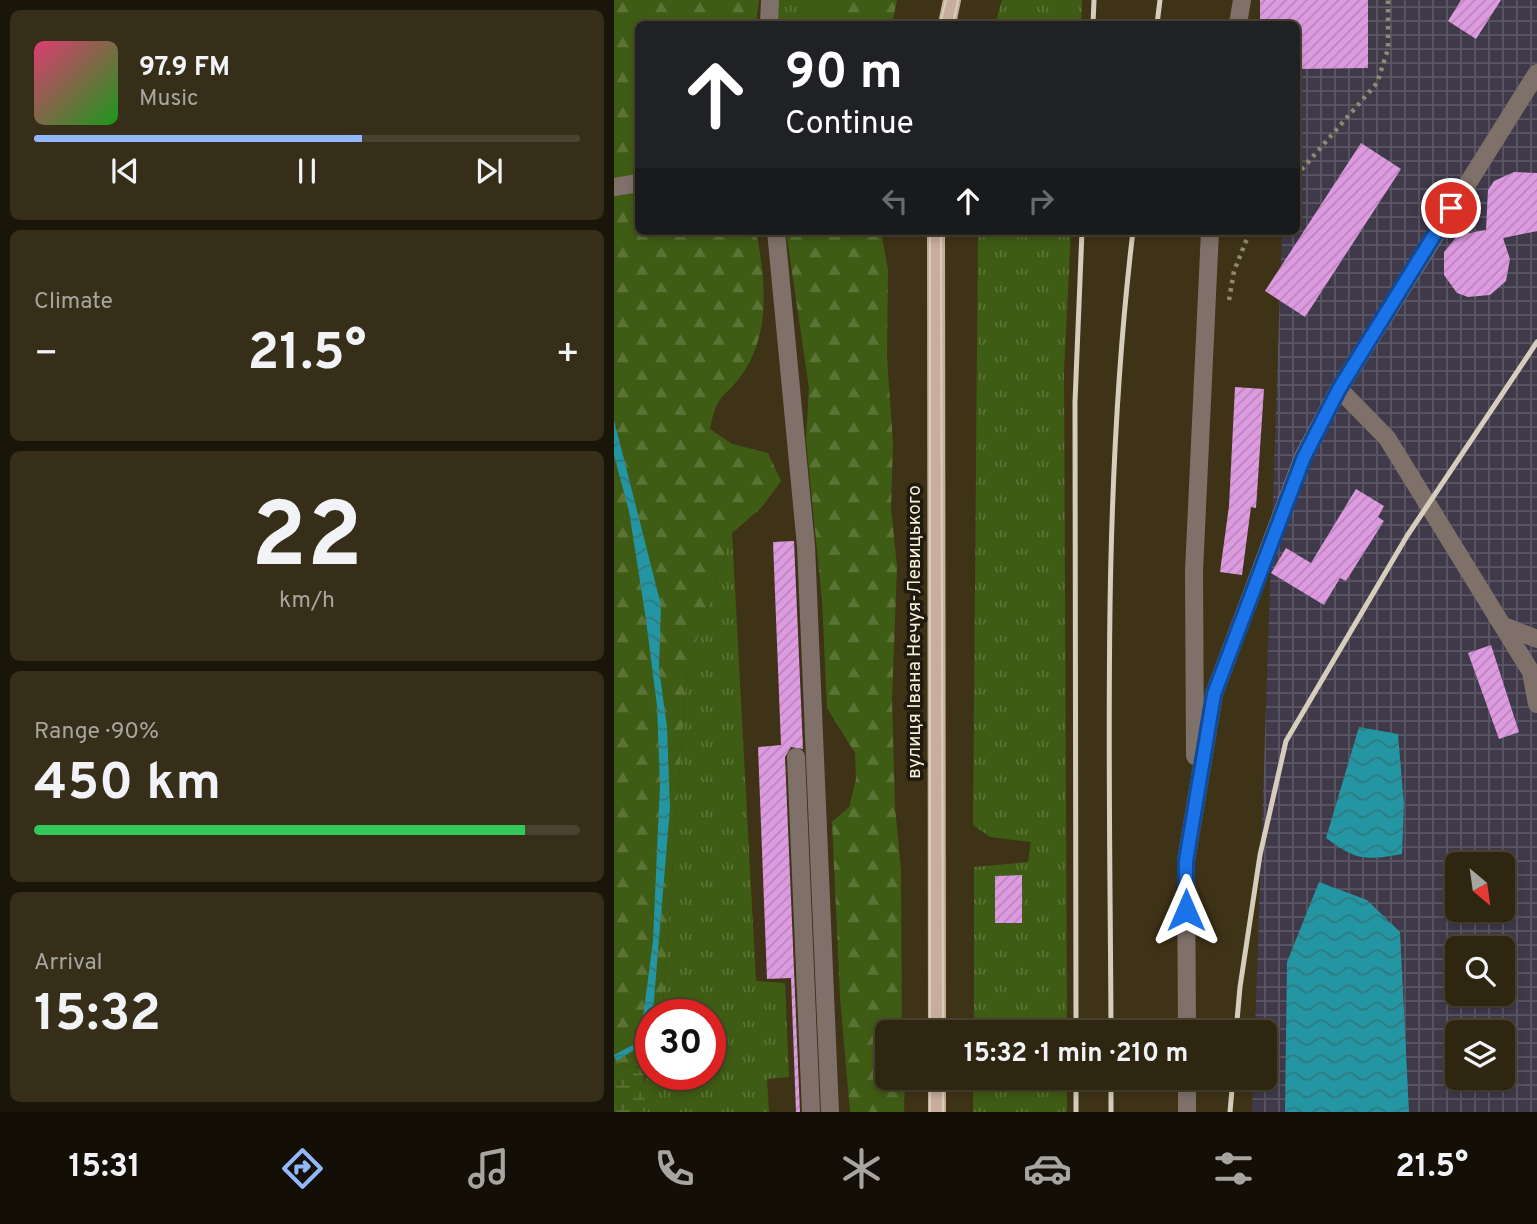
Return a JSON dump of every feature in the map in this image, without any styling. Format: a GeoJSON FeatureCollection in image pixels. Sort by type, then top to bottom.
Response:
{"type":"FeatureCollection","features":[{"type":"Feature","properties":{"kind":"main road"},"geometry":{"type":"LineString","coordinates":[[948,21],[952,0]]}},
{"type":"Feature","properties":{"kind":"main road","name":"вулиця Івана Нечуя-Левицького"},"geometry":{"type":"LineString","coordinates":[[936,235],[937,1020]]}},
{"type":"Feature","properties":{"kind":"main road"},"geometry":{"type":"LineString","coordinates":[[937,1090],[937,1112]]}},
{"type":"Feature","properties":{"kind":"street"},"geometry":{"type":"LineString","coordinates":[[769,21],[770,0]]}},
{"type":"Feature","properties":{"kind":"street"},"geometry":{"type":"LineString","coordinates":[[1238,21],[1242,0]]}},
{"type":"Feature","properties":{"kind":"street"},"geometry":{"type":"LineString","coordinates":[[1187,1020],[1186,861],[1196,788],[1214,694],[1304,457],[1339,389],[1537,73]]}},
{"type":"Feature","properties":{"kind":"street"},"geometry":{"type":"LineString","coordinates":[[614,187],[635,184]]}},
{"type":"Feature","properties":{"kind":"street"},"geometry":{"type":"LineString","coordinates":[[776,235],[806,546],[830,1112]]}},
{"type":"Feature","properties":{"kind":"street"},"geometry":{"type":"LineString","coordinates":[[1196,788],[1194,571],[1210,235]]}},
{"type":"Feature","properties":{"kind":"street"},"geometry":{"type":"LineString","coordinates":[[1339,389],[1387,438],[1531,672],[1537,704]]}},
{"type":"Feature","properties":{"kind":"street"},"geometry":{"type":"LineString","coordinates":[[1504,626],[1537,639]]}},
{"type":"Feature","properties":{"kind":"street"},"geometry":{"type":"LineString","coordinates":[[796,757],[811,1112]]}},
{"type":"Feature","properties":{"kind":"street"},"geometry":{"type":"LineString","coordinates":[[1187,1090],[1187,1112]]}},
{"type":"Feature","properties":{"kind":"path"},"geometry":{"type":"LineString","coordinates":[[1300,171],[1377,83],[1388,49],[1388,0]]}},
{"type":"Feature","properties":{"kind":"shaded area"},"geometry":{"type":"Polygon","coordinates":[[[1290,0],[1537,0],[1537,1112],[1252,1112],[1253,1090],[1277,1090],[1277,1020],[1255,1020],[1282,235],[1300,235],[1300,21],[1289,21],[1290,0]]]}},
{"type":"Feature","properties":{"kind":"green space"},"geometry":{"type":"Polygon","coordinates":[[[614,0],[759,0],[756,21],[635,21],[635,235],[757,235],[764,302],[759,337],[745,370],[719,400],[710,429],[732,444],[768,453],[781,481],[762,507],[732,533],[687,670],[663,999],[635,999],[635,1067],[614,1061],[614,0]]]}},
{"type":"Feature","properties":{"kind":"green space"},"geometry":{"type":"Polygon","coordinates":[[[775,0],[830,0],[823,21],[775,21],[775,0]]]}},
{"type":"Feature","properties":{"kind":"green space"},"geometry":{"type":"Polygon","coordinates":[[[830,0],[897,0],[893,21],[823,21],[830,0]]]}},
{"type":"Feature","properties":{"kind":"green space"},"geometry":{"type":"Polygon","coordinates":[[[1002,0],[1082,0],[1081,21],[996,21],[1002,0]]]}},
{"type":"Feature","properties":{"kind":"green space"},"geometry":{"type":"Polygon","coordinates":[[[787,235],[882,235],[888,270],[887,357],[893,443],[891,508],[897,567],[892,700],[895,807],[901,870],[902,1020],[875,1020],[875,1090],[905,1090],[904,1112],[850,1112],[840,997],[832,822],[849,807],[856,779],[855,753],[827,708],[822,600],[806,440],[809,388],[787,235]]]}},
{"type":"Feature","properties":{"kind":"green space"},"geometry":{"type":"Polygon","coordinates":[[[978,235],[1071,235],[1064,370],[1067,1020],[974,1020],[974,867],[1028,862],[1031,842],[990,837],[973,825],[978,235]]]}},
{"type":"Feature","properties":{"kind":"green space"},"geometry":{"type":"Polygon","coordinates":[[[732,533],[756,981],[785,983],[789,1077],[767,1079],[769,1112],[642,1112],[644,1090],[726,1090],[726,999],[663,999],[687,670],[732,533]]]}},
{"type":"Feature","properties":{"kind":"green space"},"geometry":{"type":"Polygon","coordinates":[[[614,1061],[635,1067],[635,1090],[646,1090],[646,1094],[642,1112],[614,1112],[614,1061]]]}},
{"type":"Feature","properties":{"kind":"green space"},"geometry":{"type":"Polygon","coordinates":[[[973,1090],[1067,1090],[1067,1112],[973,1112],[973,1090]]]}},
{"type":"Feature","properties":{"kind":"water"},"geometry":{"type":"Polygon","coordinates":[[[614,420],[661,605],[659,669],[667,727],[670,808],[654,999],[645,999],[653,940],[660,784],[657,706],[629,511],[614,455],[614,420]]]}},
{"type":"Feature","properties":{"kind":"water"},"geometry":{"type":"Polygon","coordinates":[[[1359,727],[1398,734],[1404,805],[1402,854],[1379,858],[1361,857],[1345,851],[1326,838],[1359,727]]]}},
{"type":"Feature","properties":{"kind":"water"},"geometry":{"type":"Polygon","coordinates":[[[1319,882],[1367,900],[1400,932],[1409,1112],[1285,1112],[1287,962],[1319,882]]]}},
{"type":"Feature","properties":{"kind":"water"},"geometry":{"type":"Polygon","coordinates":[[[635,1044],[635,1050],[616,1061],[614,1055],[635,1044]]]}},
{"type":"Feature","properties":{"kind":"building"},"geometry":{"type":"Polygon","coordinates":[[[1260,0],[1368,0],[1368,68],[1300,69],[1300,21],[1260,21],[1260,0]]]}},
{"type":"Feature","properties":{"kind":"building"},"geometry":{"type":"Polygon","coordinates":[[[1461,0],[1501,0],[1476,39],[1448,21],[1461,0]]]}},
{"type":"Feature","properties":{"kind":"building"},"geometry":{"type":"Polygon","coordinates":[[[1361,143],[1401,169],[1305,317],[1265,291],[1361,143]]]}},
{"type":"Feature","properties":{"kind":"building"},"geometry":{"type":"Polygon","coordinates":[[[1514,172],[1537,173],[1537,231],[1503,238],[1510,259],[1506,281],[1490,295],[1468,297],[1457,293],[1444,275],[1444,252],[1458,235],[1486,230],[1488,190],[1494,181],[1514,172]]]}},
{"type":"Feature","properties":{"kind":"building"},"geometry":{"type":"Polygon","coordinates":[[[1235,387],[1264,389],[1256,508],[1251,507],[1242,575],[1220,572],[1229,506],[1235,387]]]}},
{"type":"Feature","properties":{"kind":"building"},"geometry":{"type":"Polygon","coordinates":[[[1356,489],[1384,506],[1378,517],[1384,521],[1346,581],[1340,578],[1324,605],[1271,573],[1286,548],[1311,563],[1356,489]]]}},
{"type":"Feature","properties":{"kind":"building"},"geometry":{"type":"Polygon","coordinates":[[[794,541],[803,749],[791,747],[785,757],[800,1112],[796,1112],[791,978],[767,979],[758,747],[781,745],[773,542],[794,541]]]}},
{"type":"Feature","properties":{"kind":"building"},"geometry":{"type":"Polygon","coordinates":[[[1491,645],[1519,732],[1499,739],[1468,653],[1491,645]]]}},
{"type":"Feature","properties":{"kind":"building"},"geometry":{"type":"Polygon","coordinates":[[[1022,875],[1022,923],[995,923],[995,876],[1022,875]]]}},
{"type":"Feature","properties":{"kind":"tram line"},"geometry":{"type":"LineString","coordinates":[[941,21],[946,0]]}},
{"type":"Feature","properties":{"kind":"tram line"},"geometry":{"type":"LineString","coordinates":[[954,21],[958,0]]}},
{"type":"Feature","properties":{"kind":"tram line"},"geometry":{"type":"LineString","coordinates":[[930,235],[930,1020]]}},
{"type":"Feature","properties":{"kind":"tram line"},"geometry":{"type":"LineString","coordinates":[[941,235],[943,1020]]}},
{"type":"Feature","properties":{"kind":"tram line"},"geometry":{"type":"LineString","coordinates":[[930,1090],[930,1112]]}},
{"type":"Feature","properties":{"kind":"tram line"},"geometry":{"type":"LineString","coordinates":[[943,1090],[943,1112]]}},
{"type":"Feature","properties":{"kind":"railway"},"geometry":{"type":"LineString","coordinates":[[1093,21],[1094,0]]}},
{"type":"Feature","properties":{"kind":"railway"},"geometry":{"type":"LineString","coordinates":[[1157,21],[1160,0]]}},
{"type":"Feature","properties":{"kind":"railway"},"geometry":{"type":"LineString","coordinates":[[1076,1020],[1075,402],[1082,235]]}},
{"type":"Feature","properties":{"kind":"railway"},"geometry":{"type":"LineString","coordinates":[[1111,1020],[1109,731],[1112,531],[1116,431],[1133,235]]}},
{"type":"Feature","properties":{"kind":"railway"},"geometry":{"type":"LineString","coordinates":[[1237,1020],[1260,855],[1286,741],[1407,536],[1537,342]]}},
{"type":"Feature","properties":{"kind":"railway"},"geometry":{"type":"LineString","coordinates":[[1076,1090],[1076,1112]]}},
{"type":"Feature","properties":{"kind":"railway"},"geometry":{"type":"LineString","coordinates":[[1111,1090],[1111,1112]]}},
{"type":"Feature","properties":{"kind":"railway"},"geometry":{"type":"LineString","coordinates":[[1230,1112],[1232,1090]]}},
{"type":"Feature","properties":{"kind":"route"},"geometry":{"type":"LineString","coordinates":[[1186,910],[1186,861],[1196,788],[1214,694],[1304,457],[1339,389],[1451,208]]}}]}
